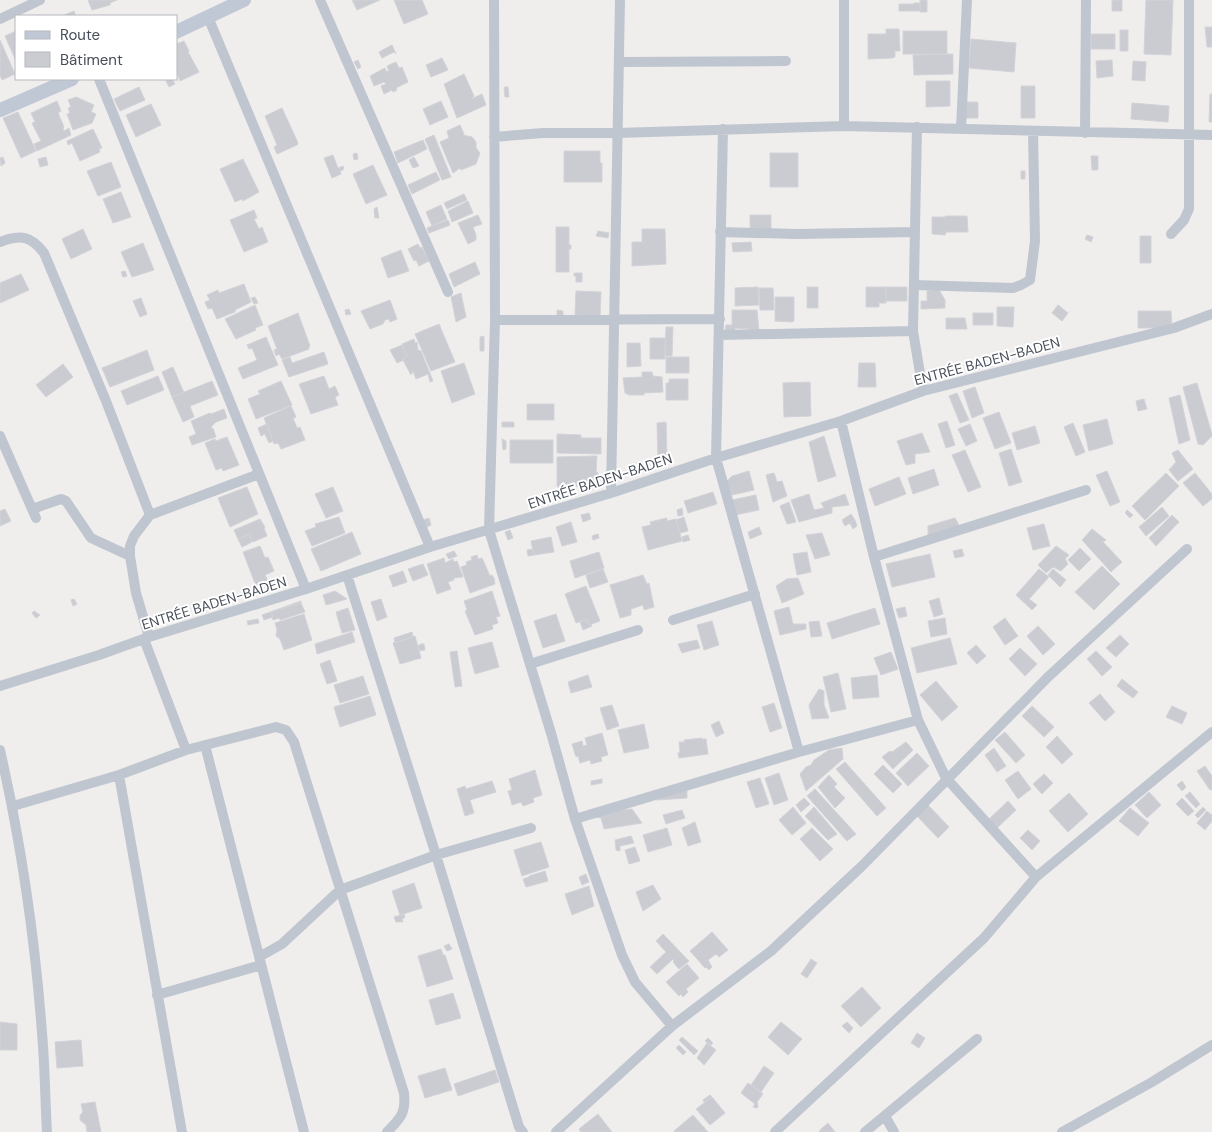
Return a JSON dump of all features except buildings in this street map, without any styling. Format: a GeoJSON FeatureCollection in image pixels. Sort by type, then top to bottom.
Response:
{"type":"FeatureCollection","features":[{"type":"Feature","properties":{"kind":"main road"},"geometry":{"type":"LineString","coordinates":[[178,31],[244,0]]}},
{"type":"Feature","properties":{"kind":"main road"},"geometry":{"type":"LineString","coordinates":[[0,110],[70,80]]}},
{"type":"Feature","properties":{"kind":"street"},"geometry":{"type":"LineString","coordinates":[[0,19],[40,0]]}},
{"type":"Feature","properties":{"kind":"street"},"geometry":{"type":"LineString","coordinates":[[320,0],[448,292]]}},
{"type":"Feature","properties":{"kind":"street"},"geometry":{"type":"LineString","coordinates":[[494,0],[495,320],[489,530],[575,818],[628,970],[635,982],[672,1026]]}},
{"type":"Feature","properties":{"kind":"street"},"geometry":{"type":"LineString","coordinates":[[611,493],[620,0]]}},
{"type":"Feature","properties":{"kind":"street"},"geometry":{"type":"LineString","coordinates":[[844,0],[844,126]]}},
{"type":"Feature","properties":{"kind":"street"},"geometry":{"type":"LineString","coordinates":[[961,129],[966,0]]}},
{"type":"Feature","properties":{"kind":"street"},"geometry":{"type":"LineString","coordinates":[[1085,133],[1086,0]]}},
{"type":"Feature","properties":{"kind":"street"},"geometry":{"type":"LineString","coordinates":[[1170,234],[1184,220],[1189,209],[1189,0]]}},
{"type":"Feature","properties":{"kind":"street"},"geometry":{"type":"LineString","coordinates":[[208,17],[430,547]]}},
{"type":"Feature","properties":{"kind":"street"},"geometry":{"type":"LineString","coordinates":[[619,62],[786,62]]}},
{"type":"Feature","properties":{"kind":"street"},"geometry":{"type":"LineString","coordinates":[[99,80],[306,589]]}},
{"type":"Feature","properties":{"kind":"street"},"geometry":{"type":"LineString","coordinates":[[494,137],[544,133],[618,133],[844,126],[1212,135]]}},
{"type":"Feature","properties":{"kind":"street"},"geometry":{"type":"LineString","coordinates":[[917,127],[913,331],[923,391]]}},
{"type":"Feature","properties":{"kind":"street"},"geometry":{"type":"LineString","coordinates":[[723,129],[716,458],[799,752]]}},
{"type":"Feature","properties":{"kind":"street"},"geometry":{"type":"LineString","coordinates":[[914,285],[1013,288],[1021,286],[1030,280],[1035,241],[1033,131]]}},
{"type":"Feature","properties":{"kind":"street"},"geometry":{"type":"LineString","coordinates":[[720,232],[797,234],[915,232]]}},
{"type":"Feature","properties":{"kind":"street"},"geometry":{"type":"LineString","coordinates":[[0,242],[24,238],[35,242],[44,253],[106,401],[150,515]]}},
{"type":"Feature","properties":{"kind":"street","name":"ENTRÉE BADEN-BADEN"},"geometry":{"type":"LineString","coordinates":[[0,686],[306,589],[430,547],[841,421],[923,391],[1174,328],[1212,314]]}},
{"type":"Feature","properties":{"kind":"street"},"geometry":{"type":"LineString","coordinates":[[495,320],[720,319]]}},
{"type":"Feature","properties":{"kind":"street"},"geometry":{"type":"LineString","coordinates":[[720,336],[913,331]]}},
{"type":"Feature","properties":{"kind":"street"},"geometry":{"type":"LineString","coordinates":[[841,421],[874,557],[918,720],[946,778],[1036,876]]}},
{"type":"Feature","properties":{"kind":"street"},"geometry":{"type":"LineString","coordinates":[[0,436],[34,514],[61,499],[66,501],[91,538],[130,556]]}},
{"type":"Feature","properties":{"kind":"street"},"geometry":{"type":"LineString","coordinates":[[186,750],[147,638],[136,593],[130,546],[134,536],[150,515],[259,474]]}},
{"type":"Feature","properties":{"kind":"street"},"geometry":{"type":"LineString","coordinates":[[874,557],[1086,490]]}},
{"type":"Feature","properties":{"kind":"street"},"geometry":{"type":"LineString","coordinates":[[556,1132],[672,1026],[771,951],[862,866],[946,778],[1048,677],[1187,549]]}},
{"type":"Feature","properties":{"kind":"street"},"geometry":{"type":"LineString","coordinates":[[347,575],[436,855],[519,1127],[523,1132]]}},
{"type":"Feature","properties":{"kind":"street"},"geometry":{"type":"LineString","coordinates":[[673,620],[755,594]]}},
{"type":"Feature","properties":{"kind":"street"},"geometry":{"type":"LineString","coordinates":[[530,664],[638,630]]}},
{"type":"Feature","properties":{"kind":"street"},"geometry":{"type":"LineString","coordinates":[[575,818],[799,752],[918,720]]}},
{"type":"Feature","properties":{"kind":"street"},"geometry":{"type":"LineString","coordinates":[[13,806],[119,775],[186,750],[276,727],[286,730],[294,742],[404,1092],[405,1104],[403,1112],[400,1119],[388,1132]]}},
{"type":"Feature","properties":{"kind":"street"},"geometry":{"type":"LineString","coordinates":[[775,1132],[984,938],[1036,876],[1212,732]]}},
{"type":"Feature","properties":{"kind":"street"},"geometry":{"type":"LineString","coordinates":[[205,745],[304,1132]]}},
{"type":"Feature","properties":{"kind":"street"},"geometry":{"type":"LineString","coordinates":[[0,750],[13,806],[30,926],[41,1024],[47,1132]]}},
{"type":"Feature","properties":{"kind":"street"},"geometry":{"type":"LineString","coordinates":[[119,775],[182,1132]]}},
{"type":"Feature","properties":{"kind":"street"},"geometry":{"type":"LineString","coordinates":[[158,995],[260,961],[282,944],[340,890],[436,855],[531,828]]}},
{"type":"Feature","properties":{"kind":"street"},"geometry":{"type":"LineString","coordinates":[[865,1132],[977,1039]]}},
{"type":"Feature","properties":{"kind":"street"},"geometry":{"type":"LineString","coordinates":[[1062,1132],[1152,1082],[1212,1045]]}},
{"type":"Feature","properties":{"kind":"street"},"geometry":{"type":"LineString","coordinates":[[885,1116],[894,1132]]}}]}
